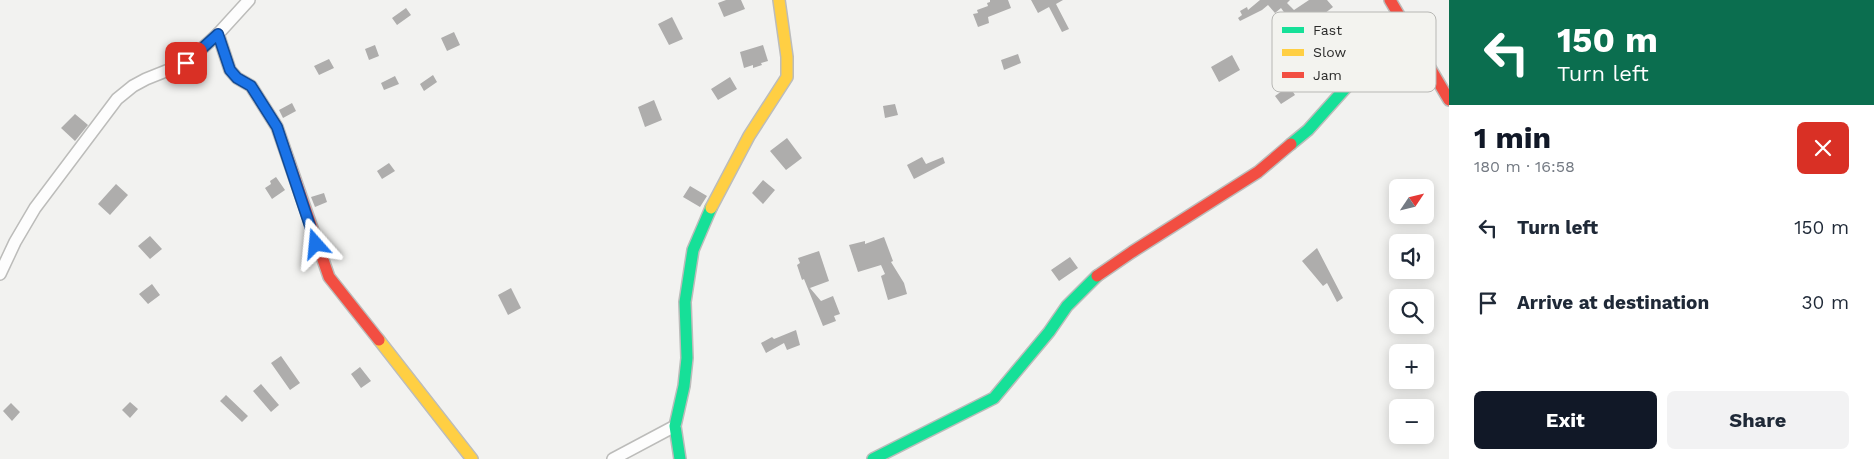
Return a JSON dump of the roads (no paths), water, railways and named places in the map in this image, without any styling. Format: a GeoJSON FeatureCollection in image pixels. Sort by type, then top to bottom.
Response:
{"type":"FeatureCollection","features":[{"type":"Feature","properties":{"kind":"street"},"geometry":{"type":"LineString","coordinates":[[0,274],[15,242],[35,208],[117,99],[146,78],[186,63],[218,34],[249,0]]}},
{"type":"Feature","properties":{"kind":"street"},"geometry":{"type":"LineString","coordinates":[[680,459],[675,426],[684,386],[686,358],[685,302],[693,250],[713,204],[749,136],[787,77],[787,57],[779,0]]}},
{"type":"Feature","properties":{"kind":"street"},"geometry":{"type":"LineString","coordinates":[[1390,0],[1397,12]]}},
{"type":"Feature","properties":{"kind":"street"},"geometry":{"type":"LineString","coordinates":[[218,34],[230,70],[237,78],[251,86],[277,127],[329,278],[472,459]]}},
{"type":"Feature","properties":{"kind":"street"},"geometry":{"type":"LineString","coordinates":[[1436,78],[1449,100]]}},
{"type":"Feature","properties":{"kind":"street"},"geometry":{"type":"LineString","coordinates":[[872,459],[994,398],[1049,332],[1066,306],[1093,279],[1258,172],[1308,130],[1342,92]]}},
{"type":"Feature","properties":{"kind":"street"},"geometry":{"type":"LineString","coordinates":[[613,459],[675,426]]}}]}
